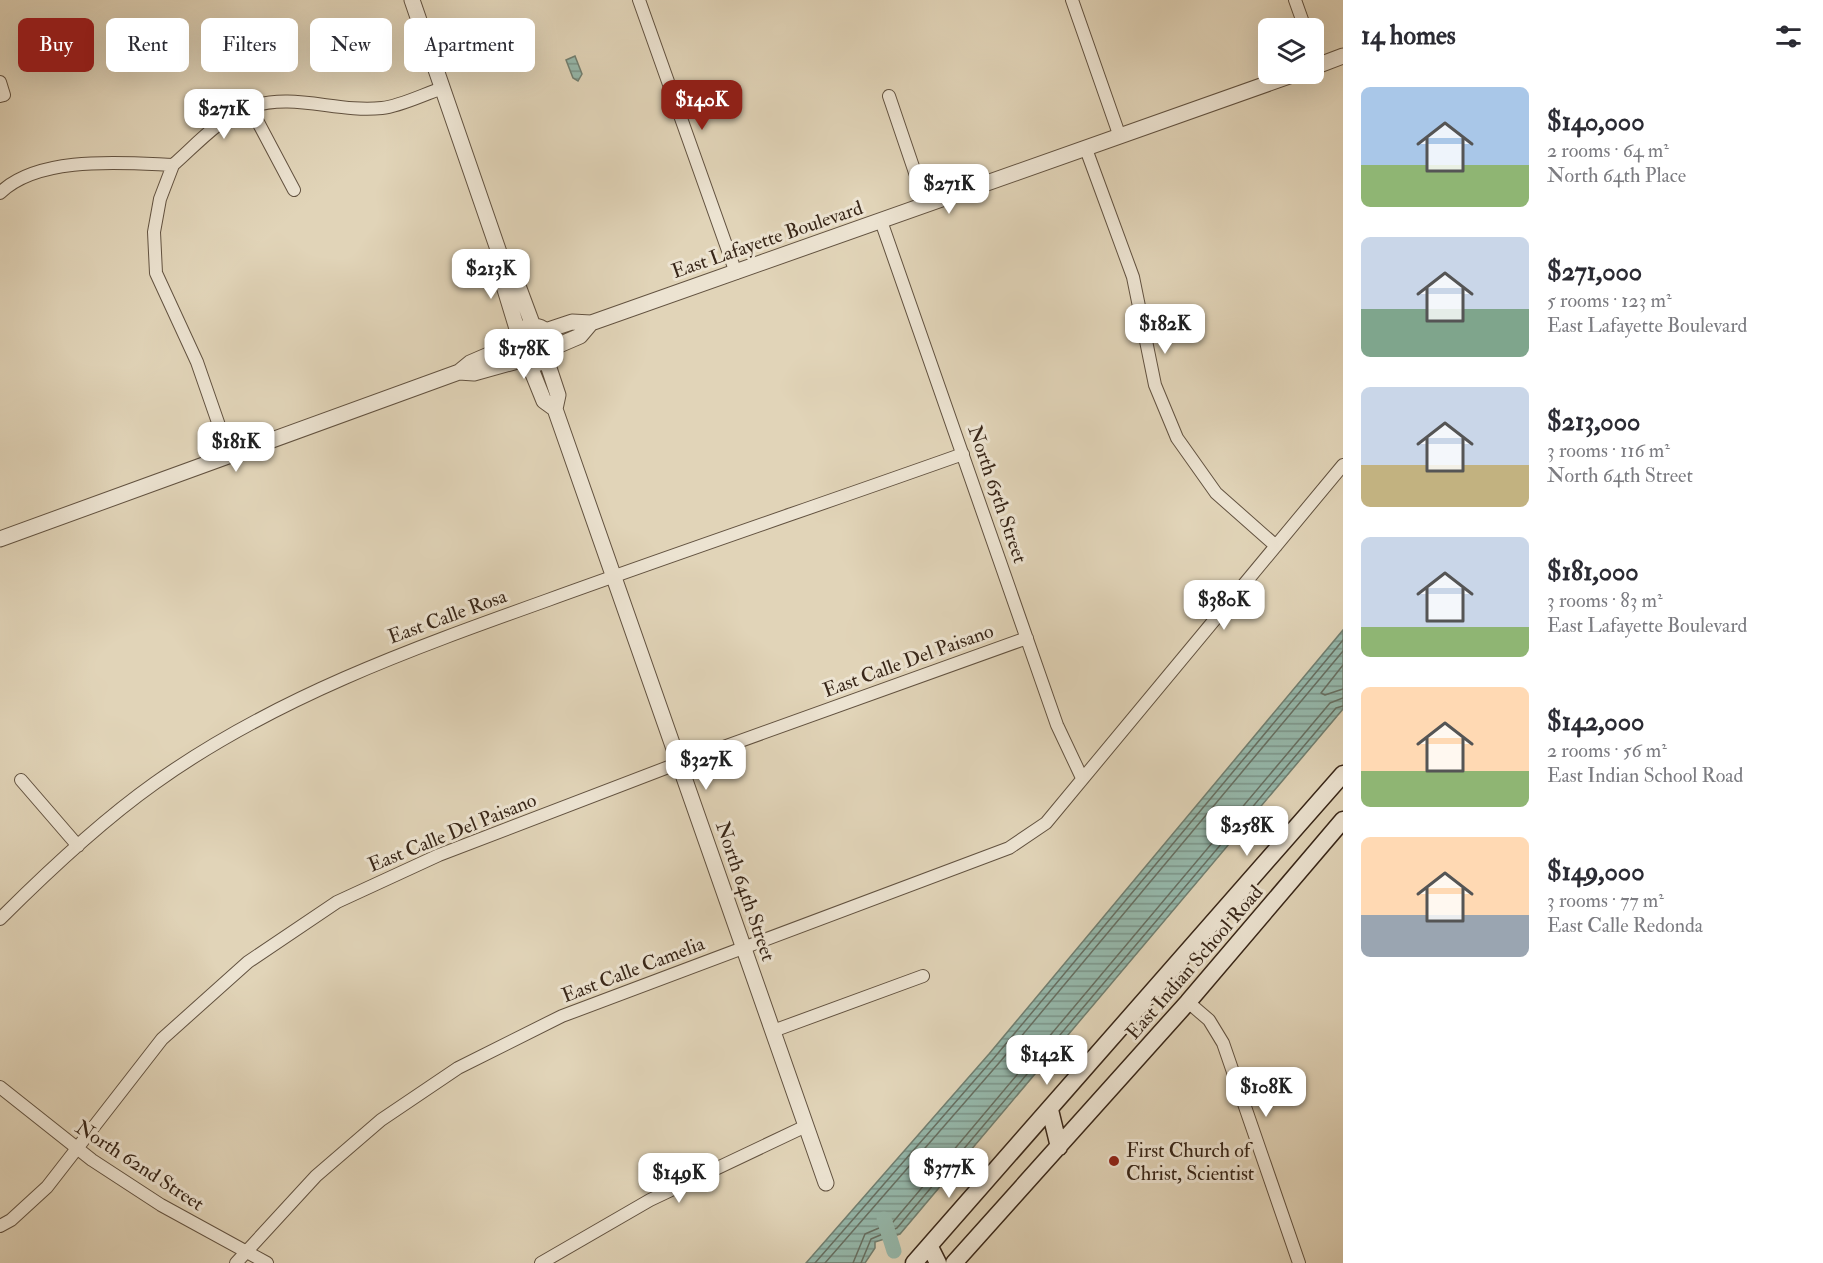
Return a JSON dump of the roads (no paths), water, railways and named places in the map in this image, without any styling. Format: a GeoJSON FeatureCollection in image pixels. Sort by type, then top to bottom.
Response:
{"type":"FeatureCollection","features":[{"type":"Feature","properties":{"kind":"main road","name":"East Indian School Road"},"geometry":{"type":"LineString","coordinates":[[914,1263],[1343,774]]}},
{"type":"Feature","properties":{"kind":"main road","name":"East Indian School Road"},"geometry":{"type":"LineString","coordinates":[[954,1263],[1188,1002],[1343,820]]}},
{"type":"Feature","properties":{"kind":"main road"},"geometry":{"type":"LineString","coordinates":[[1050,1110],[1059,1147]]}},
{"type":"Feature","properties":{"kind":"main road"},"geometry":{"type":"LineString","coordinates":[[930,1247],[938,1263]]}},
{"type":"Feature","properties":{"kind":"street"},"geometry":{"type":"LineString","coordinates":[[412,0],[502,261],[504,286],[516,338],[514,350],[525,362]]}},
{"type":"Feature","properties":{"kind":"street"},"geometry":{"type":"LineString","coordinates":[[639,0],[736,273]]}},
{"type":"Feature","properties":{"kind":"street"},"geometry":{"type":"LineString","coordinates":[[1072,0],[1120,137]]}},
{"type":"Feature","properties":{"kind":"street"},"geometry":{"type":"LineString","coordinates":[[1295,0],[1301,18]]}},
{"type":"Feature","properties":{"kind":"street"},"geometry":{"type":"LineString","coordinates":[[1324,60],[1343,56]]}},
{"type":"Feature","properties":{"kind":"street"},"geometry":{"type":"LineString","coordinates":[[0,82],[2,95]]}},
{"type":"Feature","properties":{"kind":"street","name":"East Lafayette Boulevard"},"geometry":{"type":"LineString","coordinates":[[539,328],[572,322],[591,322],[736,273],[1267,84]]}},
{"type":"Feature","properties":{"kind":"street"},"geometry":{"type":"LineString","coordinates":[[230,457],[197,362],[156,273],[154,232],[160,199],[173,165],[220,123],[249,107],[289,100],[344,107],[383,108],[442,88]]}},
{"type":"Feature","properties":{"kind":"street"},"geometry":{"type":"LineString","coordinates":[[889,96],[927,205]]}},
{"type":"Feature","properties":{"kind":"street"},"geometry":{"type":"LineString","coordinates":[[249,107],[294,190]]}},
{"type":"Feature","properties":{"kind":"street"},"geometry":{"type":"LineString","coordinates":[[1086,149],[1133,277],[1155,385],[1177,438],[1216,493],[1276,546]]}},
{"type":"Feature","properties":{"kind":"street"},"geometry":{"type":"LineString","coordinates":[[0,193],[8,185],[47,170],[104,162],[173,165]]}},
{"type":"Feature","properties":{"kind":"street","name":"North 65th Street"},"geometry":{"type":"LineString","coordinates":[[881,221],[1057,725],[1082,778]]}},
{"type":"Feature","properties":{"kind":"street"},"geometry":{"type":"LineString","coordinates":[[459,372],[474,373],[525,362],[538,364],[549,354],[551,339],[539,328],[517,283],[502,261]]}},
{"type":"Feature","properties":{"kind":"street","name":"East Lafayette Boulevard"},"geometry":{"type":"LineString","coordinates":[[549,354],[580,336],[591,322]]}},
{"type":"Feature","properties":{"kind":"street"},"geometry":{"type":"LineString","coordinates":[[0,539],[459,372],[470,363],[539,328]]}},
{"type":"Feature","properties":{"kind":"street","name":"North 64th Street"},"geometry":{"type":"LineString","coordinates":[[549,354],[558,395],[555,409]]}},
{"type":"Feature","properties":{"kind":"street","name":"North 64th Street"},"geometry":{"type":"LineString","coordinates":[[525,362],[544,400],[555,409],[826,1183]]}},
{"type":"Feature","properties":{"kind":"street","name":"East Calle Rosa"},"geometry":{"type":"LineString","coordinates":[[0,920],[78,846],[155,783],[241,729],[294,700],[394,655],[963,454]]}},
{"type":"Feature","properties":{"kind":"street","name":"East Calle Camelia"},"geometry":{"type":"LineString","coordinates":[[236,1263],[316,1176],[381,1120],[458,1068],[562,1016],[1010,848],[1046,823],[1343,465]]}},
{"type":"Feature","properties":{"kind":"street","name":"East Calle Del Paisano"},"geometry":{"type":"LineString","coordinates":[[0,1226],[11,1220],[46,1187],[162,1039],[248,962],[337,902],[439,855],[679,763],[1027,638]]}},
{"type":"Feature","properties":{"kind":"street"},"geometry":{"type":"LineString","coordinates":[[21,780],[78,846]]}},
{"type":"Feature","properties":{"kind":"street"},"geometry":{"type":"LineString","coordinates":[[773,1032],[922,976]]}},
{"type":"Feature","properties":{"kind":"street"},"geometry":{"type":"LineString","coordinates":[[1188,1002],[1209,1020],[1223,1043],[1299,1263]]}},
{"type":"Feature","properties":{"kind":"street","name":"North 62nd Street"},"geometry":{"type":"LineString","coordinates":[[0,1087],[75,1148],[161,1205],[267,1263]]}},
{"type":"Feature","properties":{"kind":"street"},"geometry":{"type":"LineString","coordinates":[[541,1263],[651,1200],[806,1126]]}},
{"type":"Feature","properties":{"kind":"water"},"geometry":{"type":"Polygon","coordinates":[[[575,56],[582,74],[578,81],[573,78],[566,60],[575,56]]]}},
{"type":"Feature","properties":{"kind":"water"},"geometry":{"type":"Polygon","coordinates":[[[1343,630],[1343,709],[900,1234],[875,1242],[875,1248],[865,1263],[806,1263],[989,1054],[1343,630]]]}},
{"type":"Feature","properties":{"kind":"waterway"},"geometry":{"type":"LineString","coordinates":[[884,1219],[894,1251]]}},
{"type":"Feature","properties":{"kind":"place","name":"First Church of Christ, Scientist"},"geometry":{"type":"Point","coordinates":[1114,1161]}}]}
